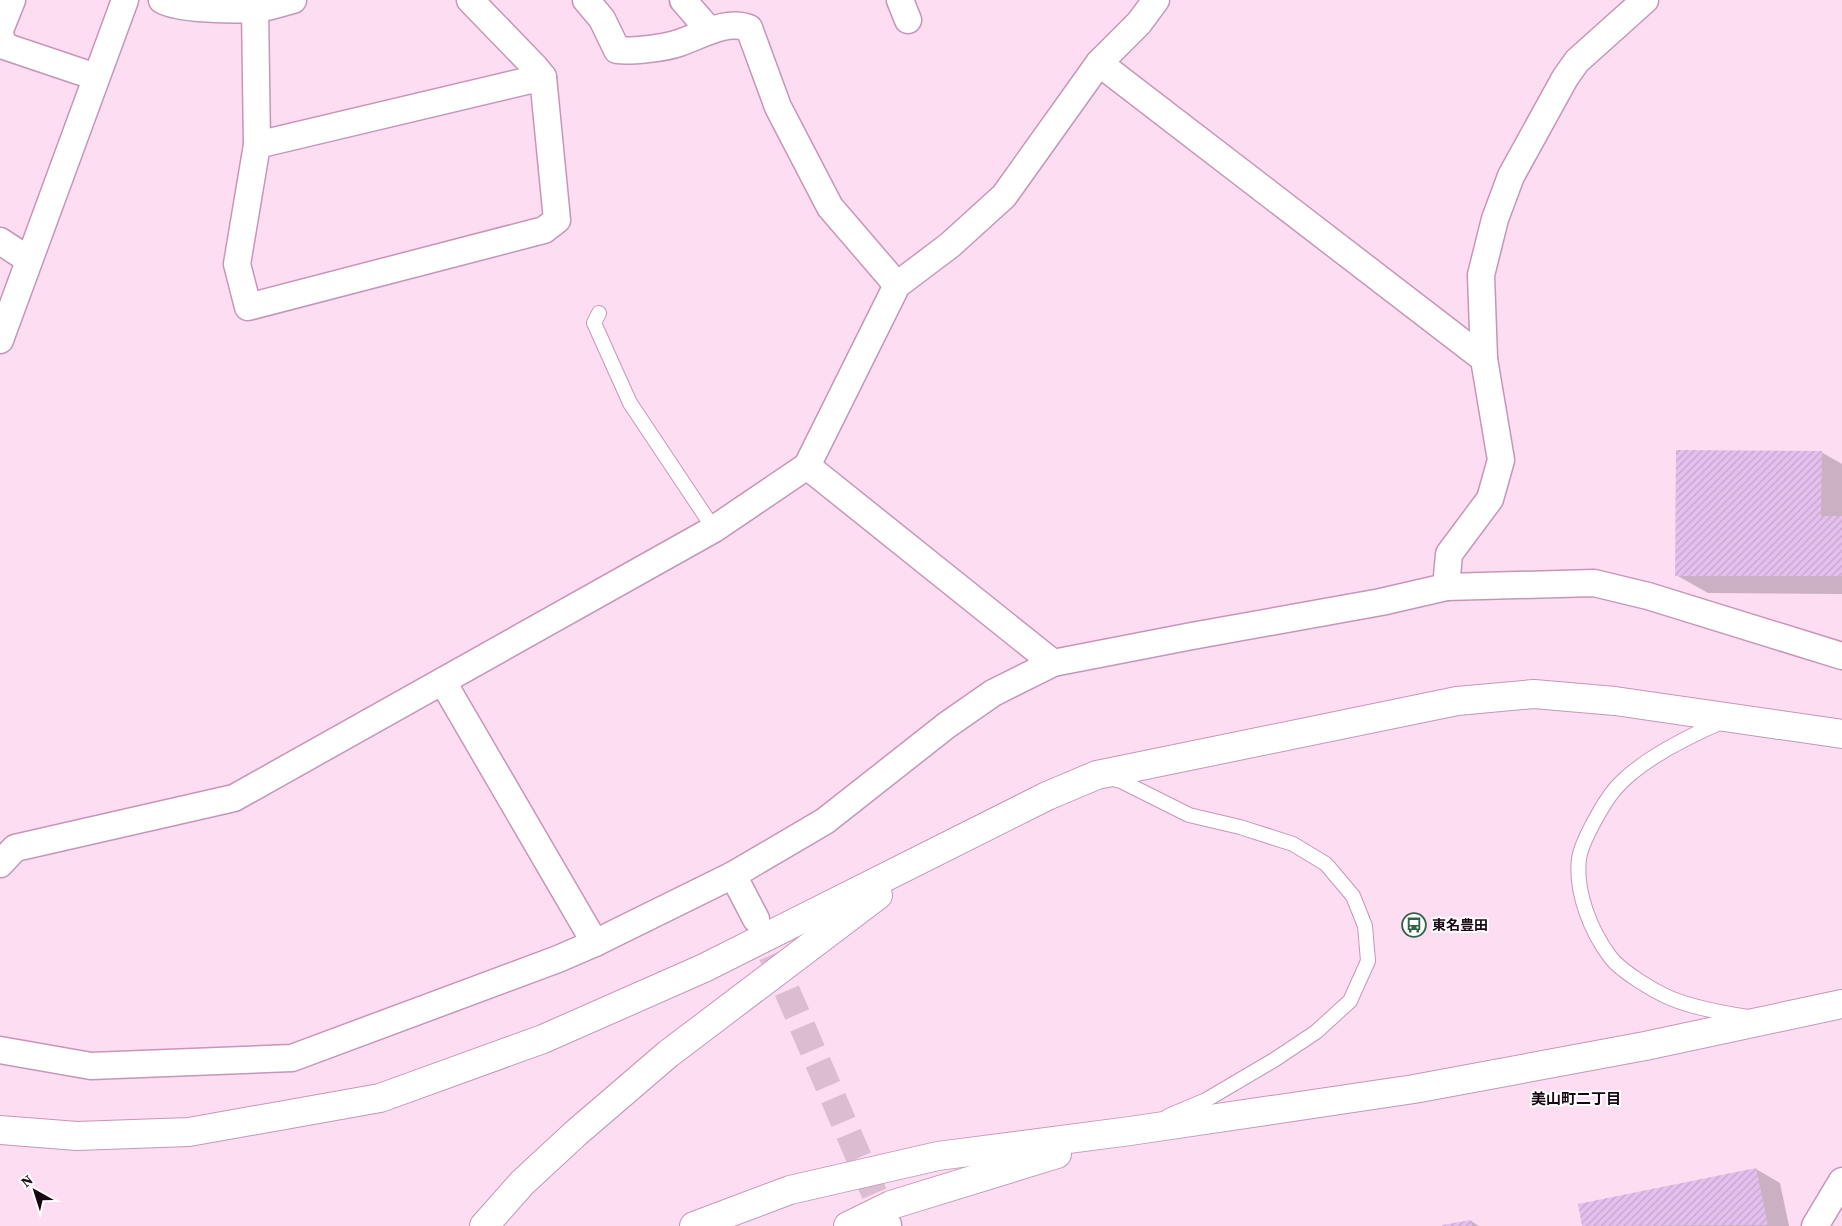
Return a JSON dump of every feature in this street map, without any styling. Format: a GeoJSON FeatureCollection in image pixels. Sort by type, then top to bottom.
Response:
{"type":"FeatureCollection","features":[{"type":"Feature","properties":{"kind":"highway"},"geometry":{"type":"LineString","coordinates":[[0,1130],[77,1136],[189,1132],[380,1098],[543,1039],[704,968],[1047,796],[1097,775],[1457,701],[1534,694],[1616,701],[1842,734]]}},
{"type":"Feature","properties":{"kind":"highway"},"geometry":{"type":"LineString","coordinates":[[484,1226],[522,1183],[569,1139],[668,1054],[940,850]]}},
{"type":"Feature","properties":{"kind":"highway"},"geometry":{"type":"LineString","coordinates":[[694,1226],[790,1190],[938,1156],[1130,1131],[1414,1089],[1635,1048],[1842,1004]]}},
{"type":"Feature","properties":{"kind":"highway"},"geometry":{"type":"LineString","coordinates":[[848,1226],[891,1205],[1130,1131]]}},
{"type":"Feature","properties":{"kind":"street"},"geometry":{"type":"LineString","coordinates":[[0,30],[12,0]]}},
{"type":"Feature","properties":{"kind":"street"},"geometry":{"type":"LineString","coordinates":[[0,340],[125,0]]}},
{"type":"Feature","properties":{"kind":"street"},"geometry":{"type":"LineString","coordinates":[[162,0],[190,8],[256,9],[293,0]]}},
{"type":"Feature","properties":{"kind":"street"},"geometry":{"type":"LineString","coordinates":[[256,9],[257,145],[236,264],[248,307],[544,230],[557,220],[543,78],[534,66],[470,0]]}},
{"type":"Feature","properties":{"kind":"street"},"geometry":{"type":"LineString","coordinates":[[586,0],[602,19],[617,50],[626,51],[677,44],[709,30],[741,25],[749,28],[778,107],[830,207],[897,285]]}},
{"type":"Feature","properties":{"kind":"street"},"geometry":{"type":"LineString","coordinates":[[684,0],[709,30]]}},
{"type":"Feature","properties":{"kind":"street"},"geometry":{"type":"LineString","coordinates":[[0,864],[14,848],[234,798],[714,529],[807,466],[897,285],[950,245],[1004,196],[1099,63],[1139,24],[1156,0]]}},
{"type":"Feature","properties":{"kind":"street"},"geometry":{"type":"LineString","coordinates":[[1446,587],[1449,554],[1490,499],[1500,460],[1484,359],[1481,275],[1496,219],[1511,176],[1565,78],[1577,61],[1645,0]]}},
{"type":"Feature","properties":{"kind":"street"},"geometry":{"type":"LineString","coordinates":[[0,34],[4,46],[96,77]]}},
{"type":"Feature","properties":{"kind":"street"},"geometry":{"type":"LineString","coordinates":[[1099,63],[1484,359]]}},
{"type":"Feature","properties":{"kind":"street"},"geometry":{"type":"LineString","coordinates":[[257,145],[543,78]]}},
{"type":"Feature","properties":{"kind":"street"},"geometry":{"type":"LineString","coordinates":[[0,241],[29,260]]}},
{"type":"Feature","properties":{"kind":"street"},"geometry":{"type":"LineString","coordinates":[[807,466],[1054,663]]}},
{"type":"Feature","properties":{"kind":"street"},"geometry":{"type":"LineString","coordinates":[[0,1050],[91,1066],[292,1058],[595,943],[734,875],[825,821],[947,725],[993,693],[1054,663],[1381,602],[1446,587],[1594,583],[1648,596],[1842,656]]}},
{"type":"Feature","properties":{"kind":"street"},"geometry":{"type":"LineString","coordinates":[[443,682],[595,943]]}},
{"type":"Feature","properties":{"kind":"street"},"geometry":{"type":"LineString","coordinates":[[734,875],[756,919]]}},
{"type":"Feature","properties":{"kind":"street"},"geometry":{"type":"LineString","coordinates":[[1815,1226],[1842,1181]]}},
{"type":"Feature","properties":{"kind":"lane"},"geometry":{"type":"LineString","coordinates":[[599,313],[594,323],[630,403],[714,529]]}},
{"type":"Feature","properties":{"kind":"lane"},"geometry":{"type":"LineString","coordinates":[[1731,718],[1686,738],[1643,765],[1616,788],[1595,819],[1579,858],[1580,894],[1592,928],[1612,959],[1640,981],[1671,998],[1718,1012],[1768,1020]]}},
{"type":"Feature","properties":{"kind":"lane"},"geometry":{"type":"LineString","coordinates":[[1097,775],[1121,781],[1189,815],[1240,827],[1293,844],[1326,864],[1353,896],[1365,926],[1368,961],[1350,1001],[1316,1032],[1274,1060],[1206,1100],[1130,1131]]}},
{"type":"Feature","properties":{"kind":"building"},"geometry":{"type":"Polygon","coordinates":[[[1676,450],[1822,451],[1821,516],[1842,516],[1842,576],[1675,576],[1676,450]]]}},
{"type":"Feature","properties":{"kind":"building"},"geometry":{"type":"Polygon","coordinates":[[[1756,1168],[1768,1225],[1582,1226],[1578,1204],[1756,1168]]]}},
{"type":"Feature","properties":{"kind":"building"},"geometry":{"type":"Polygon","coordinates":[[[1471,1220],[1472,1226],[1442,1226],[1442,1225],[1471,1220]]]}},
{"type":"Feature","properties":{"kind":"tunnel"},"geometry":{"type":"LineString","coordinates":[[756,919],[888,1225]]}},
{"type":"Feature","properties":{"kind":"place","name":"東名豊田"},"geometry":{"type":"Point","coordinates":[1414,925]}},
{"type":"Feature","properties":{"kind":"district","name":"美山町二丁目"},"geometry":{"type":"Point","coordinates":[1576,1098]}}]}
